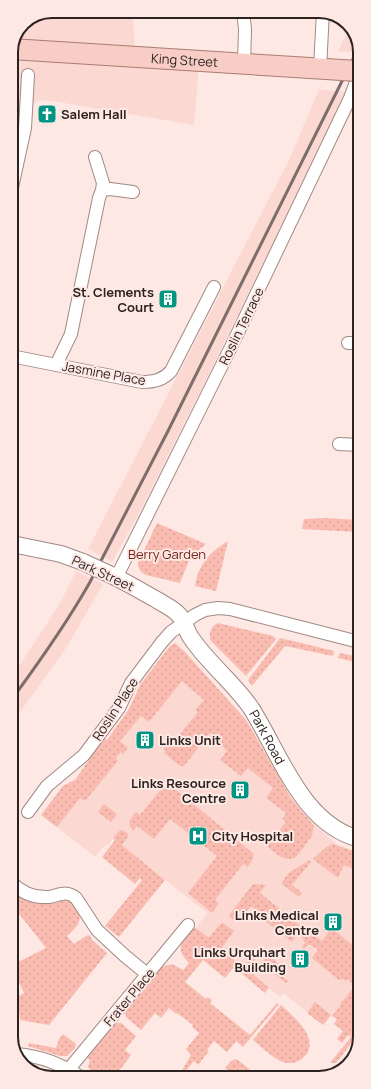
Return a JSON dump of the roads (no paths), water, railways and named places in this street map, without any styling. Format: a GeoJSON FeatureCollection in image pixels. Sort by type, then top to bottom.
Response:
{"type":"FeatureCollection","features":[{"type":"Feature","properties":{"kind":"main road","name":"King Street"},"geometry":{"type":"LineString","coordinates":[[18,49],[353,71]]}},
{"type":"Feature","properties":{"kind":"street"},"geometry":{"type":"LineString","coordinates":[[244,18],[244,64]]}},
{"type":"Feature","properties":{"kind":"street"},"geometry":{"type":"LineString","coordinates":[[323,18],[323,69]]}},
{"type":"Feature","properties":{"kind":"street"},"geometry":{"type":"LineString","coordinates":[[18,158],[24,128],[28,75]]}},
{"type":"Feature","properties":{"kind":"street","name":"Roslin Terrace"},"geometry":{"type":"LineString","coordinates":[[113,576],[227,354],[353,90]]}},
{"type":"Feature","properties":{"kind":"street"},"geometry":{"type":"LineString","coordinates":[[56,365],[71,334],[99,198],[102,190],[102,179],[95,157]]}},
{"type":"Feature","properties":{"kind":"street"},"geometry":{"type":"LineString","coordinates":[[102,190],[110,188],[132,192]]}},
{"type":"Feature","properties":{"kind":"street","name":"Jasmine Place"},"geometry":{"type":"LineString","coordinates":[[18,357],[142,382],[162,379],[171,371],[214,287]]}},
{"type":"Feature","properties":{"kind":"street"},"geometry":{"type":"LineString","coordinates":[[339,444],[353,445]]}},
{"type":"Feature","properties":{"kind":"street","name":"Park Street"},"geometry":{"type":"LineString","coordinates":[[18,545],[61,554],[83,562],[113,576],[170,608],[185,622]]}},
{"type":"Feature","properties":{"kind":"street","name":"Roslin Place"},"geometry":{"type":"LineString","coordinates":[[28,812],[47,786],[84,755],[119,708],[131,683],[162,642],[171,632],[205,610],[218,608],[230,609],[353,640]]}},
{"type":"Feature","properties":{"kind":"street","name":"Park Road"},"geometry":{"type":"LineString","coordinates":[[185,622],[191,639],[250,707],[295,785],[311,808],[331,826],[340,832],[353,837]]}},
{"type":"Feature","properties":{"kind":"street"},"geometry":{"type":"LineString","coordinates":[[18,888],[23,892],[35,896],[48,897],[67,893],[72,894],[97,930],[125,956],[148,974]]}},
{"type":"Feature","properties":{"kind":"street","name":"Frater Place"},"geometry":{"type":"LineString","coordinates":[[69,1069],[188,925]]}},
{"type":"Feature","properties":{"kind":"street"},"geometry":{"type":"LineString","coordinates":[[23,1055],[42,1058],[72,1071]]}},
{"type":"Feature","properties":{"kind":"railway"},"geometry":{"type":"LineString","coordinates":[[18,691],[53,642],[90,582],[168,431],[353,59]]}},
{"type":"Feature","properties":{"kind":"place","name":"Salem Hall"},"geometry":{"type":"Point","coordinates":[47,114]}},
{"type":"Feature","properties":{"kind":"place","name":"St. Clements Court"},"geometry":{"type":"Point","coordinates":[168,299]}},
{"type":"Feature","properties":{"kind":"place","name":"Links Unit"},"geometry":{"type":"Point","coordinates":[145,740]}},
{"type":"Feature","properties":{"kind":"place","name":"Links Resource Centre"},"geometry":{"type":"Point","coordinates":[240,790]}},
{"type":"Feature","properties":{"kind":"place","name":"City Hospital"},"geometry":{"type":"Point","coordinates":[198,836]}},
{"type":"Feature","properties":{"kind":"place","name":"Links Medical Centre"},"geometry":{"type":"Point","coordinates":[333,922]}},
{"type":"Feature","properties":{"kind":"place","name":"Links Urquhart Building"},"geometry":{"type":"Point","coordinates":[300,959]}},
{"type":"Feature","properties":{"kind":"park label","name":"Berry Garden"},"geometry":{"type":"Point","coordinates":[167,554]}}]}
